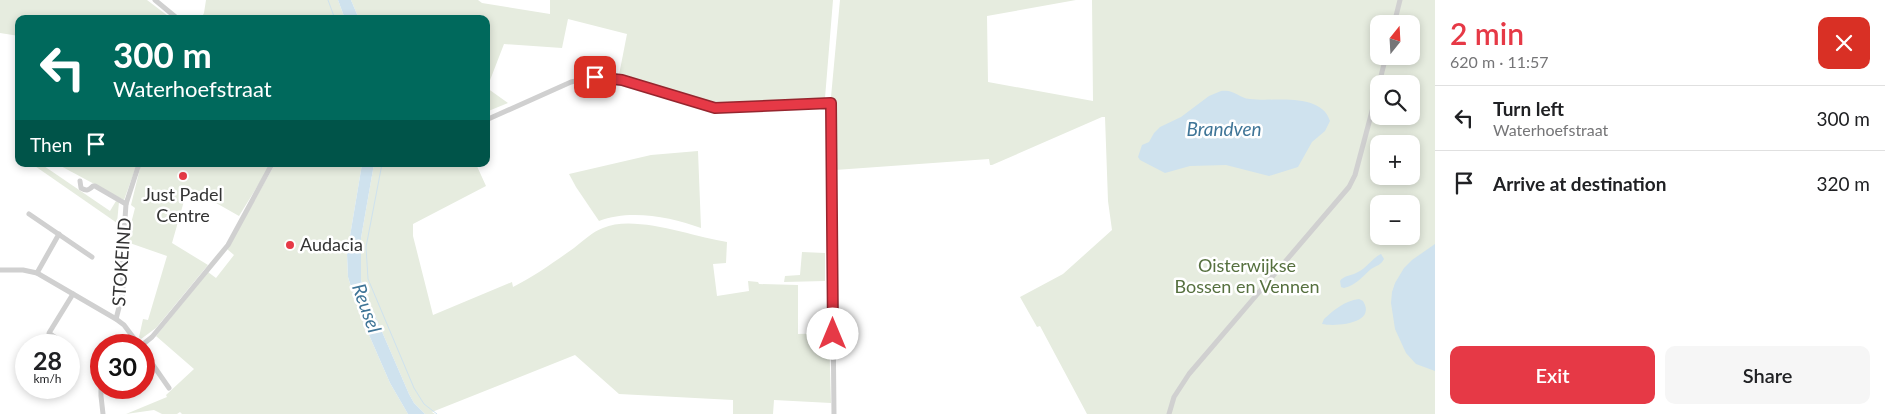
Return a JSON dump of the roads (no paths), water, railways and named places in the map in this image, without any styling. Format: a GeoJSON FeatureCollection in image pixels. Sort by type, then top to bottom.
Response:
{"type":"FeatureCollection","features":[{"type":"Feature","properties":{"kind":"street"},"geometry":{"type":"LineString","coordinates":[[155,0],[173,15]]}},
{"type":"Feature","properties":{"kind":"street"},"geometry":{"type":"LineString","coordinates":[[1396,15],[1400,0]]}},
{"type":"Feature","properties":{"kind":"street"},"geometry":{"type":"LineString","coordinates":[[490,118],[571,82],[595,77],[622,80],[715,108],[831,103],[834,414]]}},
{"type":"Feature","properties":{"kind":"street"},"geometry":{"type":"LineString","coordinates":[[1169,414],[1174,397],[1189,374],[1349,187],[1355,174],[1370,118]]}},
{"type":"Feature","properties":{"kind":"street","name":"STOKEIND"},"geometry":{"type":"LineString","coordinates":[[116,319],[123,292],[122,263],[126,204],[138,167]]}},
{"type":"Feature","properties":{"kind":"street"},"geometry":{"type":"LineString","coordinates":[[154,334],[228,245],[270,167]]}},
{"type":"Feature","properties":{"kind":"street","name":"STOKEIND"},"geometry":{"type":"LineString","coordinates":[[80,182],[81,188],[85,190],[95,186],[126,204]]}},
{"type":"Feature","properties":{"kind":"street"},"geometry":{"type":"LineString","coordinates":[[29,214],[92,257]]}},
{"type":"Feature","properties":{"kind":"street"},"geometry":{"type":"LineString","coordinates":[[37,274],[59,234]]}},
{"type":"Feature","properties":{"kind":"street"},"geometry":{"type":"LineString","coordinates":[[0,270],[23,270],[37,274],[116,319],[131,334]]}},
{"type":"Feature","properties":{"kind":"street"},"geometry":{"type":"LineString","coordinates":[[50,334],[49,333],[73,294]]}},
{"type":"Feature","properties":{"kind":"street"},"geometry":{"type":"LineString","coordinates":[[155,368],[169,388]]}},
{"type":"Feature","properties":{"kind":"street"},"geometry":{"type":"LineString","coordinates":[[100,399],[103,414]]}},
{"type":"Feature","properties":{"kind":"water"},"geometry":{"type":"Polygon","coordinates":[[[338,0],[351,0],[357,15],[344,15],[338,0]]]}},
{"type":"Feature","properties":{"kind":"water","name":"Brandven"},"geometry":{"type":"Polygon","coordinates":[[[1221,91],[1230,91],[1250,99],[1307,102],[1325,112],[1330,121],[1325,131],[1312,142],[1298,167],[1269,176],[1226,165],[1190,166],[1165,173],[1140,160],[1138,157],[1142,145],[1149,142],[1160,127],[1181,117],[1209,96],[1221,91]]]}},
{"type":"Feature","properties":{"kind":"water","name":"Reusel"},"geometry":{"type":"Polygon","coordinates":[[[362,167],[373,167],[361,238],[361,280],[409,394],[414,403],[425,414],[408,414],[390,383],[359,312],[348,277],[347,254],[362,167]]]}},
{"type":"Feature","properties":{"kind":"water"},"geometry":{"type":"Polygon","coordinates":[[[1435,244],[1435,371],[1416,364],[1406,353],[1395,329],[1391,303],[1395,283],[1404,268],[1435,244]]]}},
{"type":"Feature","properties":{"kind":"water"},"geometry":{"type":"Polygon","coordinates":[[[1381,254],[1384,259],[1380,264],[1352,285],[1344,288],[1341,287],[1340,281],[1342,279],[1361,270],[1381,254]]]}},
{"type":"Feature","properties":{"kind":"water"},"geometry":{"type":"Polygon","coordinates":[[[1359,299],[1363,301],[1366,308],[1365,314],[1360,319],[1345,324],[1322,324],[1324,319],[1340,306],[1359,299]]]}},
{"type":"Feature","properties":{"kind":"waterway"},"geometry":{"type":"LineString","coordinates":[[328,0],[334,15]]}},
{"type":"Feature","properties":{"kind":"waterway","name":"Reusel"},"geometry":{"type":"LineString","coordinates":[[381,167],[366,247],[368,279],[414,388],[424,404],[437,414]]}},
{"type":"Feature","properties":{"kind":"place","name":"Just Padel Centre"},"geometry":{"type":"Point","coordinates":[183,176]}},
{"type":"Feature","properties":{"kind":"place","name":"Audacia"},"geometry":{"type":"Point","coordinates":[290,245]}},
{"type":"Feature","properties":{"kind":"park label","name":"Oisterwijkse Bossen en Vennen"},"geometry":{"type":"Point","coordinates":[1247,276]}}]}
